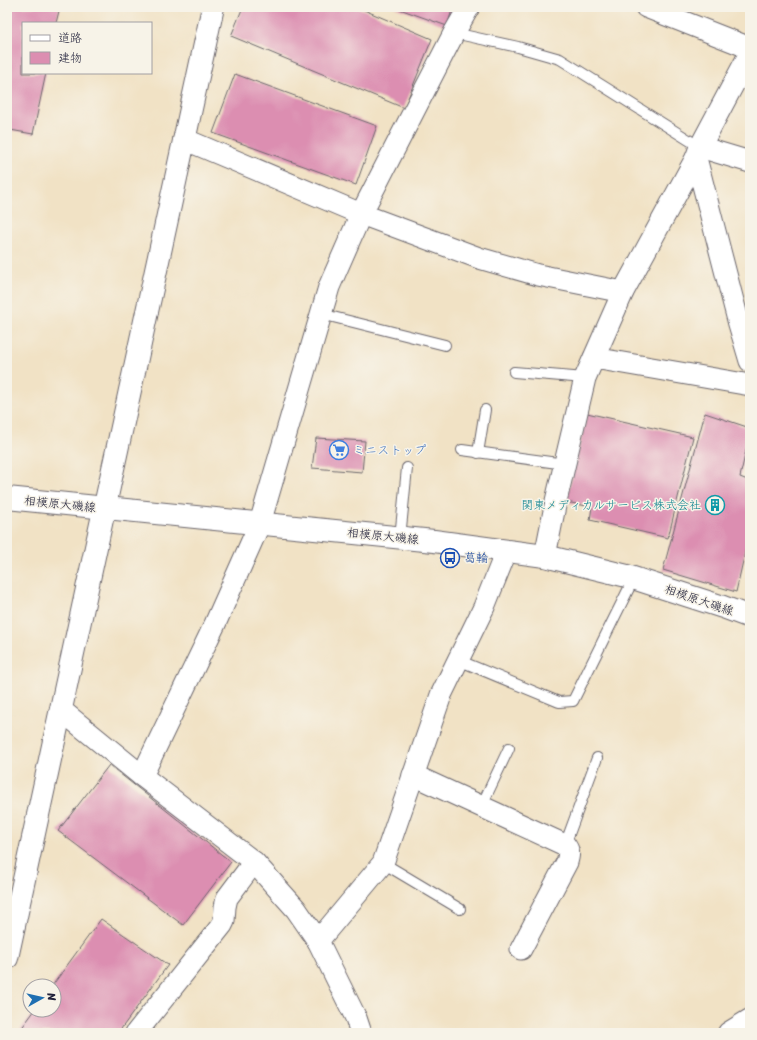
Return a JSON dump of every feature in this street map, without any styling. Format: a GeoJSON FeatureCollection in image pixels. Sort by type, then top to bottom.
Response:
{"type":"FeatureCollection","features":[{"type":"Feature","properties":{"kind":"street"},"geometry":{"type":"LineString","coordinates":[[7,958],[62,710],[104,508],[213,7]]}},
{"type":"Feature","properties":{"kind":"street"},"geometry":{"type":"LineString","coordinates":[[142,776],[215,624],[260,524],[329,288],[361,214],[454,33],[469,7]]}},
{"type":"Feature","properties":{"kind":"street"},"geometry":{"type":"LineString","coordinates":[[646,7],[750,48]]}},
{"type":"Feature","properties":{"kind":"street"},"geometry":{"type":"LineString","coordinates":[[545,556],[556,501],[585,378],[623,292],[750,53]]}},
{"type":"Feature","properties":{"kind":"street"},"geometry":{"type":"LineString","coordinates":[[184,139],[361,214],[478,258],[538,275],[623,292]]}},
{"type":"Feature","properties":{"kind":"street"},"geometry":{"type":"LineString","coordinates":[[698,153],[750,162]]}},
{"type":"Feature","properties":{"kind":"street"},"geometry":{"type":"LineString","coordinates":[[698,153],[739,324],[750,361]]}},
{"type":"Feature","properties":{"kind":"street"},"geometry":{"type":"LineString","coordinates":[[594,358],[750,385]]}},
{"type":"Feature","properties":{"kind":"street","name":"相模原大磯線"},"geometry":{"type":"LineString","coordinates":[[7,498],[434,541],[506,552],[545,556],[634,578],[750,617]]}},
{"type":"Feature","properties":{"kind":"street"},"geometry":{"type":"LineString","coordinates":[[318,941],[382,863],[441,695],[484,607],[506,552]]}},
{"type":"Feature","properties":{"kind":"street"},"geometry":{"type":"LineString","coordinates":[[62,710],[142,776],[254,862],[296,909],[318,941],[356,1018],[361,1033]]}},
{"type":"Feature","properties":{"kind":"street"},"geometry":{"type":"LineString","coordinates":[[413,775],[565,844],[569,853],[567,862],[521,949]]}},
{"type":"Feature","properties":{"kind":"street"},"geometry":{"type":"LineString","coordinates":[[136,1033],[222,925],[224,921],[227,898],[254,862]]}},
{"type":"Feature","properties":{"kind":"street"},"geometry":{"type":"LineString","coordinates":[[729,1033],[750,1020]]}},
{"type":"Feature","properties":{"kind":"lane"},"geometry":{"type":"LineString","coordinates":[[454,33],[518,47],[560,59],[698,153]]}},
{"type":"Feature","properties":{"kind":"lane"},"geometry":{"type":"LineString","coordinates":[[321,314],[445,345]]}},
{"type":"Feature","properties":{"kind":"lane"},"geometry":{"type":"LineString","coordinates":[[514,372],[585,378]]}},
{"type":"Feature","properties":{"kind":"lane"},"geometry":{"type":"LineString","coordinates":[[478,453],[485,410]]}},
{"type":"Feature","properties":{"kind":"lane"},"geometry":{"type":"LineString","coordinates":[[462,450],[565,464]]}},
{"type":"Feature","properties":{"kind":"lane"},"geometry":{"type":"LineString","coordinates":[[400,538],[407,468]]}},
{"type":"Feature","properties":{"kind":"lane"},"geometry":{"type":"LineString","coordinates":[[458,660],[559,702],[572,701],[634,578]]}},
{"type":"Feature","properties":{"kind":"lane"},"geometry":{"type":"LineString","coordinates":[[482,807],[509,748]]}},
{"type":"Feature","properties":{"kind":"lane"},"geometry":{"type":"LineString","coordinates":[[565,844],[597,758]]}},
{"type":"Feature","properties":{"kind":"lane"},"geometry":{"type":"LineString","coordinates":[[382,863],[460,909]]}},
{"type":"Feature","properties":{"kind":"building"},"geometry":{"type":"Polygon","coordinates":[[[7,7],[60,7],[56,22],[22,22],[22,74],[46,74],[33,134],[10,130],[7,132],[7,7]]]}},
{"type":"Feature","properties":{"kind":"building"},"geometry":{"type":"Polygon","coordinates":[[[243,7],[357,7],[432,39],[404,108],[231,36],[243,7]]]}},
{"type":"Feature","properties":{"kind":"building"},"geometry":{"type":"Polygon","coordinates":[[[394,7],[453,7],[447,26],[394,7]]]}},
{"type":"Feature","properties":{"kind":"building"},"geometry":{"type":"Polygon","coordinates":[[[235,74],[377,126],[356,185],[213,133],[235,74]]]}},
{"type":"Feature","properties":{"kind":"building"},"geometry":{"type":"Polygon","coordinates":[[[587,413],[693,437],[668,538],[590,520],[592,507],[566,502],[587,413]]]}},
{"type":"Feature","properties":{"kind":"building","name":"関東メディカルサービス株式会社"},"geometry":{"type":"Polygon","coordinates":[[[705,413],[750,428],[740,477],[750,481],[750,530],[736,592],[663,570],[705,413]]]}},
{"type":"Feature","properties":{"kind":"building"},"geometry":{"type":"Polygon","coordinates":[[[316,438],[365,441],[362,472],[312,468],[316,438]]]}},
{"type":"Feature","properties":{"kind":"building"},"geometry":{"type":"Polygon","coordinates":[[[109,765],[231,862],[183,925],[58,831],[109,765]]]}},
{"type":"Feature","properties":{"kind":"building"},"geometry":{"type":"Polygon","coordinates":[[[101,919],[168,965],[118,1033],[18,1033],[29,1018],[62,1018],[62,978],[58,978],[101,919]]]}},
{"type":"Feature","properties":{"kind":"place","name":"ミニストップ"},"geometry":{"type":"Point","coordinates":[339,450]}},
{"type":"Feature","properties":{"kind":"place","name":"関東メディカルサービス株式会社"},"geometry":{"type":"Point","coordinates":[715,505]}},
{"type":"Feature","properties":{"kind":"place","name":"葛輪"},"geometry":{"type":"Point","coordinates":[450,558]}}]}
